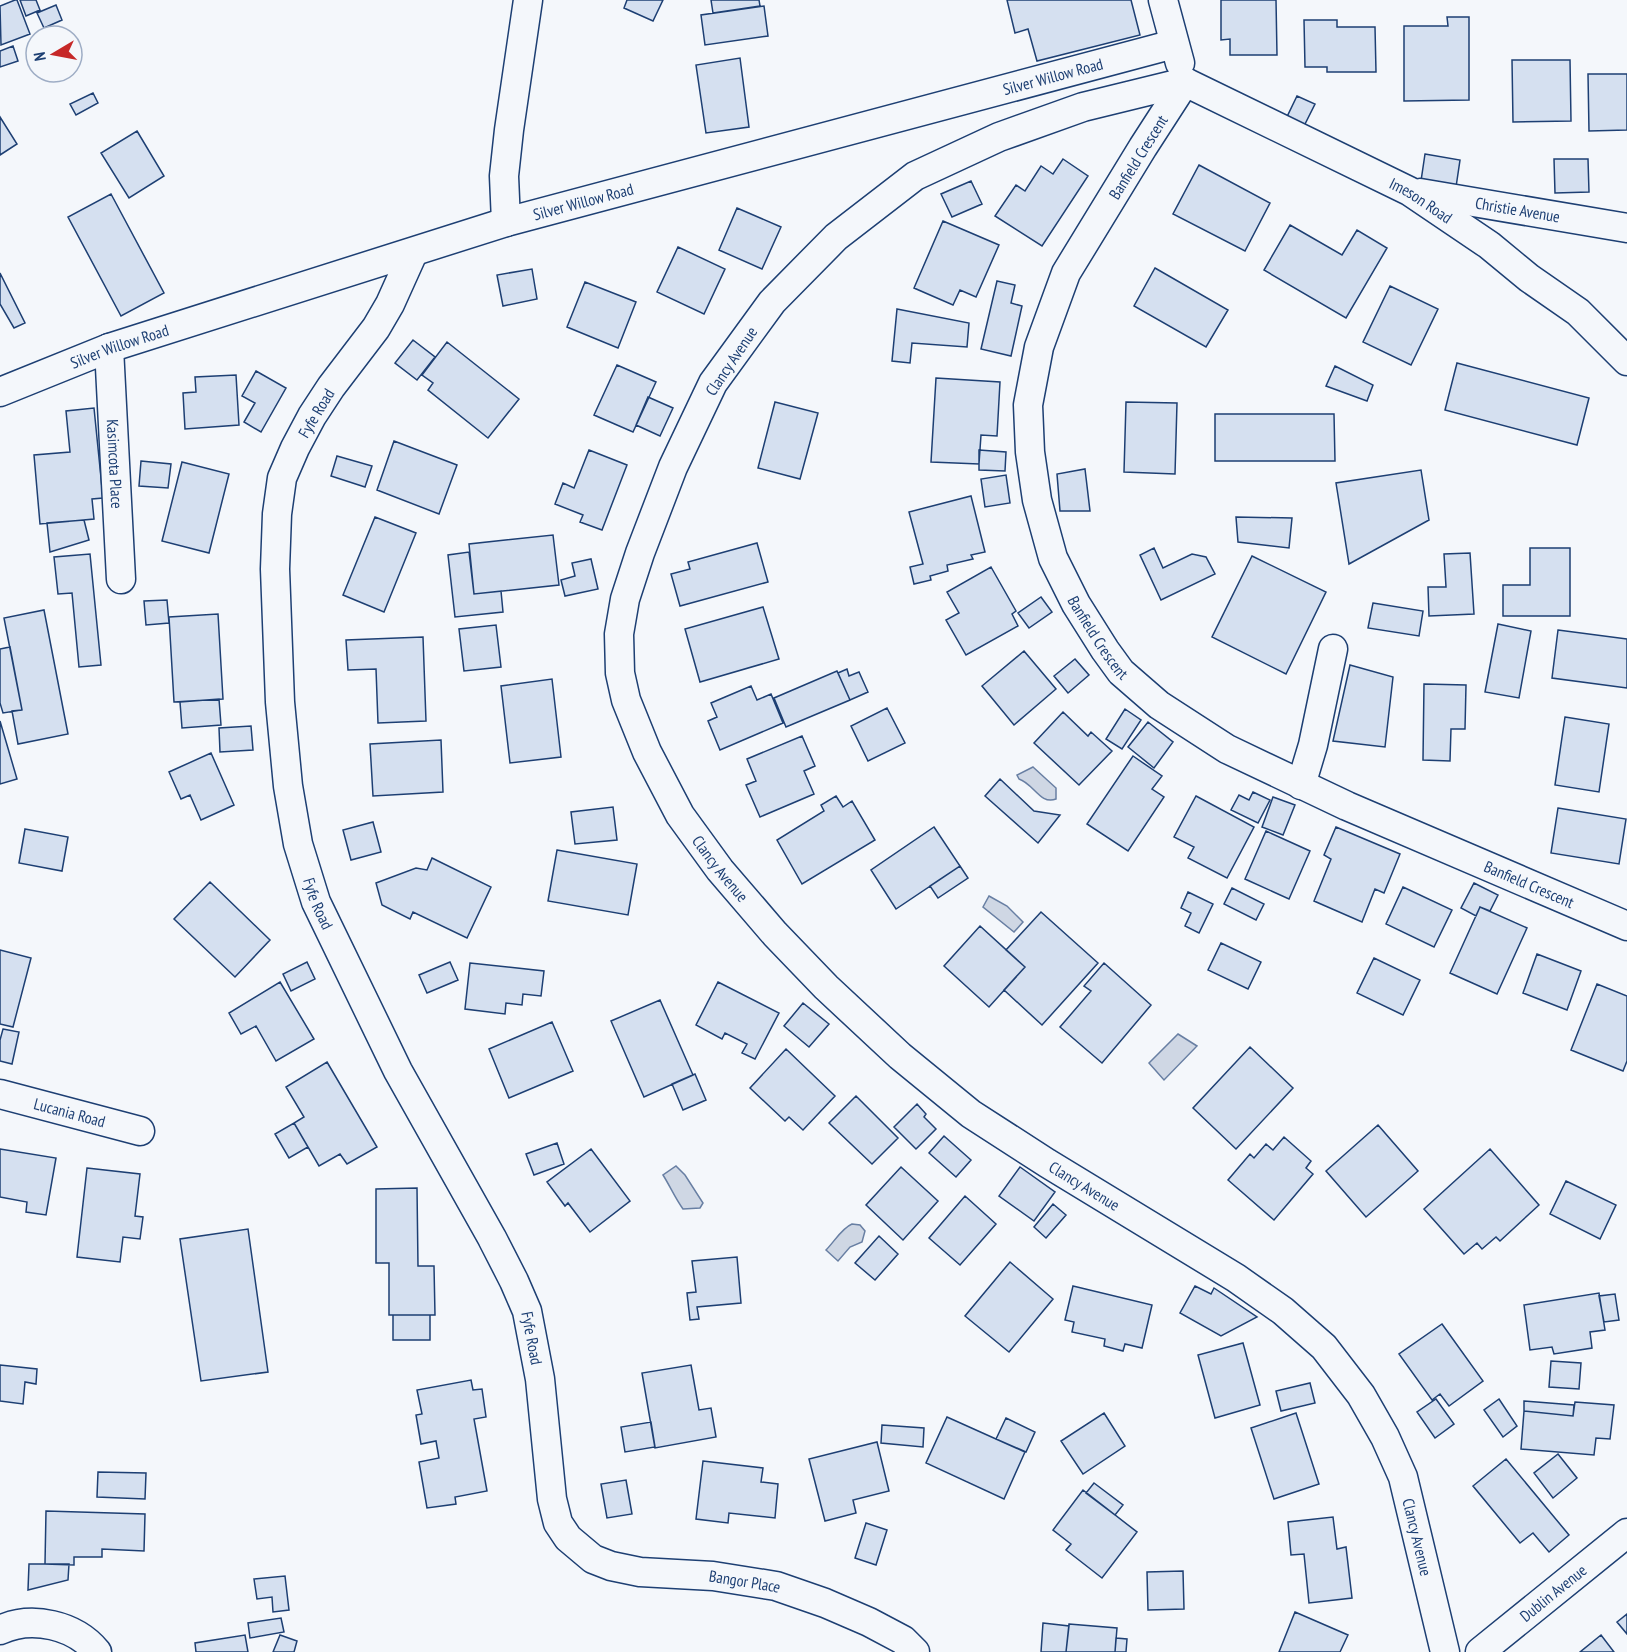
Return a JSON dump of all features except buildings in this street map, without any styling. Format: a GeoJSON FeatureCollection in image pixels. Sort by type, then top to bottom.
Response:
{"type":"FeatureCollection","features":[{"type":"Feature","properties":{"kind":"street"},"geometry":{"type":"LineString","coordinates":[[506,222],[504,176],[528,0]]}},
{"type":"Feature","properties":{"kind":"street"},"geometry":{"type":"LineString","coordinates":[[1163,0],[1185,82]]}},
{"type":"Feature","properties":{"kind":"street","name":"Silver Willow Road"},"geometry":{"type":"LineString","coordinates":[[0,393],[109,348],[506,222],[1174,44]]}},
{"type":"Feature","properties":{"kind":"street","name":"Imeson Road"},"geometry":{"type":"LineString","coordinates":[[1185,82],[1409,191],[1489,245],[1529,278],[1578,312],[1627,361]]}},
{"type":"Feature","properties":{"kind":"street","name":"Banfield Crescent"},"geometry":{"type":"LineString","coordinates":[[1185,82],[1066,273],[1039,347],[1028,405],[1030,453],[1037,501],[1053,558],[1076,604],[1121,672],[1159,705],[1227,749],[1347,806],[1627,926]]}},
{"type":"Feature","properties":{"kind":"street","name":"Clancy Avenue"},"geometry":{"type":"LineString","coordinates":[[1185,82],[1083,107],[999,137],[915,176],[836,237],[772,303],[713,383],[673,467],[625,599],[619,634],[620,673],[626,700],[647,752],[680,815],[720,870],[774,934],[826,987],[900,1056],[971,1114],[1236,1278],[1283,1311],[1324,1347],[1360,1395],[1385,1437],[1403,1477],[1445,1652]]}},
{"type":"Feature","properties":{"kind":"street","name":"Christie Avenue"},"geometry":{"type":"LineString","coordinates":[[1409,191],[1627,228]]}},
{"type":"Feature","properties":{"kind":"street","name":"Fyfe Road"},"geometry":{"type":"LineString","coordinates":[[413,253],[390,304],[312,416],[282,478],[275,569],[280,702],[288,786],[298,844],[316,902],[398,1071],[492,1238],[527,1311],[540,1379],[552,1499],[558,1523],[568,1538]]}},
{"type":"Feature","properties":{"kind":"street","name":"Kasimcota Place"},"geometry":{"type":"LineString","coordinates":[[109,348],[122,579]]}},
{"type":"Feature","properties":{"kind":"street"},"geometry":{"type":"LineString","coordinates":[[1301,784],[1313,746],[1333,649]]}},
{"type":"Feature","properties":{"kind":"street","name":"Lucania Road"},"geometry":{"type":"LineString","coordinates":[[0,1094],[140,1131]]}},
{"type":"Feature","properties":{"kind":"street","name":"Dublin Avenue"},"geometry":{"type":"LineString","coordinates":[[1480,1652],[1627,1533]]}},
{"type":"Feature","properties":{"kind":"street","name":"Bangor Place"},"geometry":{"type":"LineString","coordinates":[[568,1538],[593,1559],[611,1566],[640,1572],[713,1576],[776,1586],[825,1603],[869,1622],[903,1640],[915,1652]]}},
{"type":"Feature","properties":{"kind":"street"},"geometry":{"type":"LineString","coordinates":[[0,1630],[24,1624],[45,1623],[73,1632],[97,1652]]}},
{"type":"Feature","properties":{"kind":"shaded area"},"geometry":{"type":"Polygon","coordinates":[[[1033,767],[1056,788],[1056,799],[1041,797],[1019,779],[1017,775],[1033,767]]]}},
{"type":"Feature","properties":{"kind":"shaded area"},"geometry":{"type":"Polygon","coordinates":[[[989,896],[1007,906],[1023,922],[1014,932],[983,907],[989,896]]]}},
{"type":"Feature","properties":{"kind":"shaded area"},"geometry":{"type":"Polygon","coordinates":[[[1178,1034],[1197,1046],[1164,1080],[1149,1063],[1178,1034]]]}},
{"type":"Feature","properties":{"kind":"shaded area"},"geometry":{"type":"Polygon","coordinates":[[[676,1166],[685,1175],[703,1203],[700,1208],[683,1209],[663,1175],[676,1166]]]}},
{"type":"Feature","properties":{"kind":"shaded area"},"geometry":{"type":"Polygon","coordinates":[[[852,1224],[860,1225],[865,1231],[862,1242],[850,1247],[838,1261],[826,1250],[841,1232],[852,1224]]]}}]}
